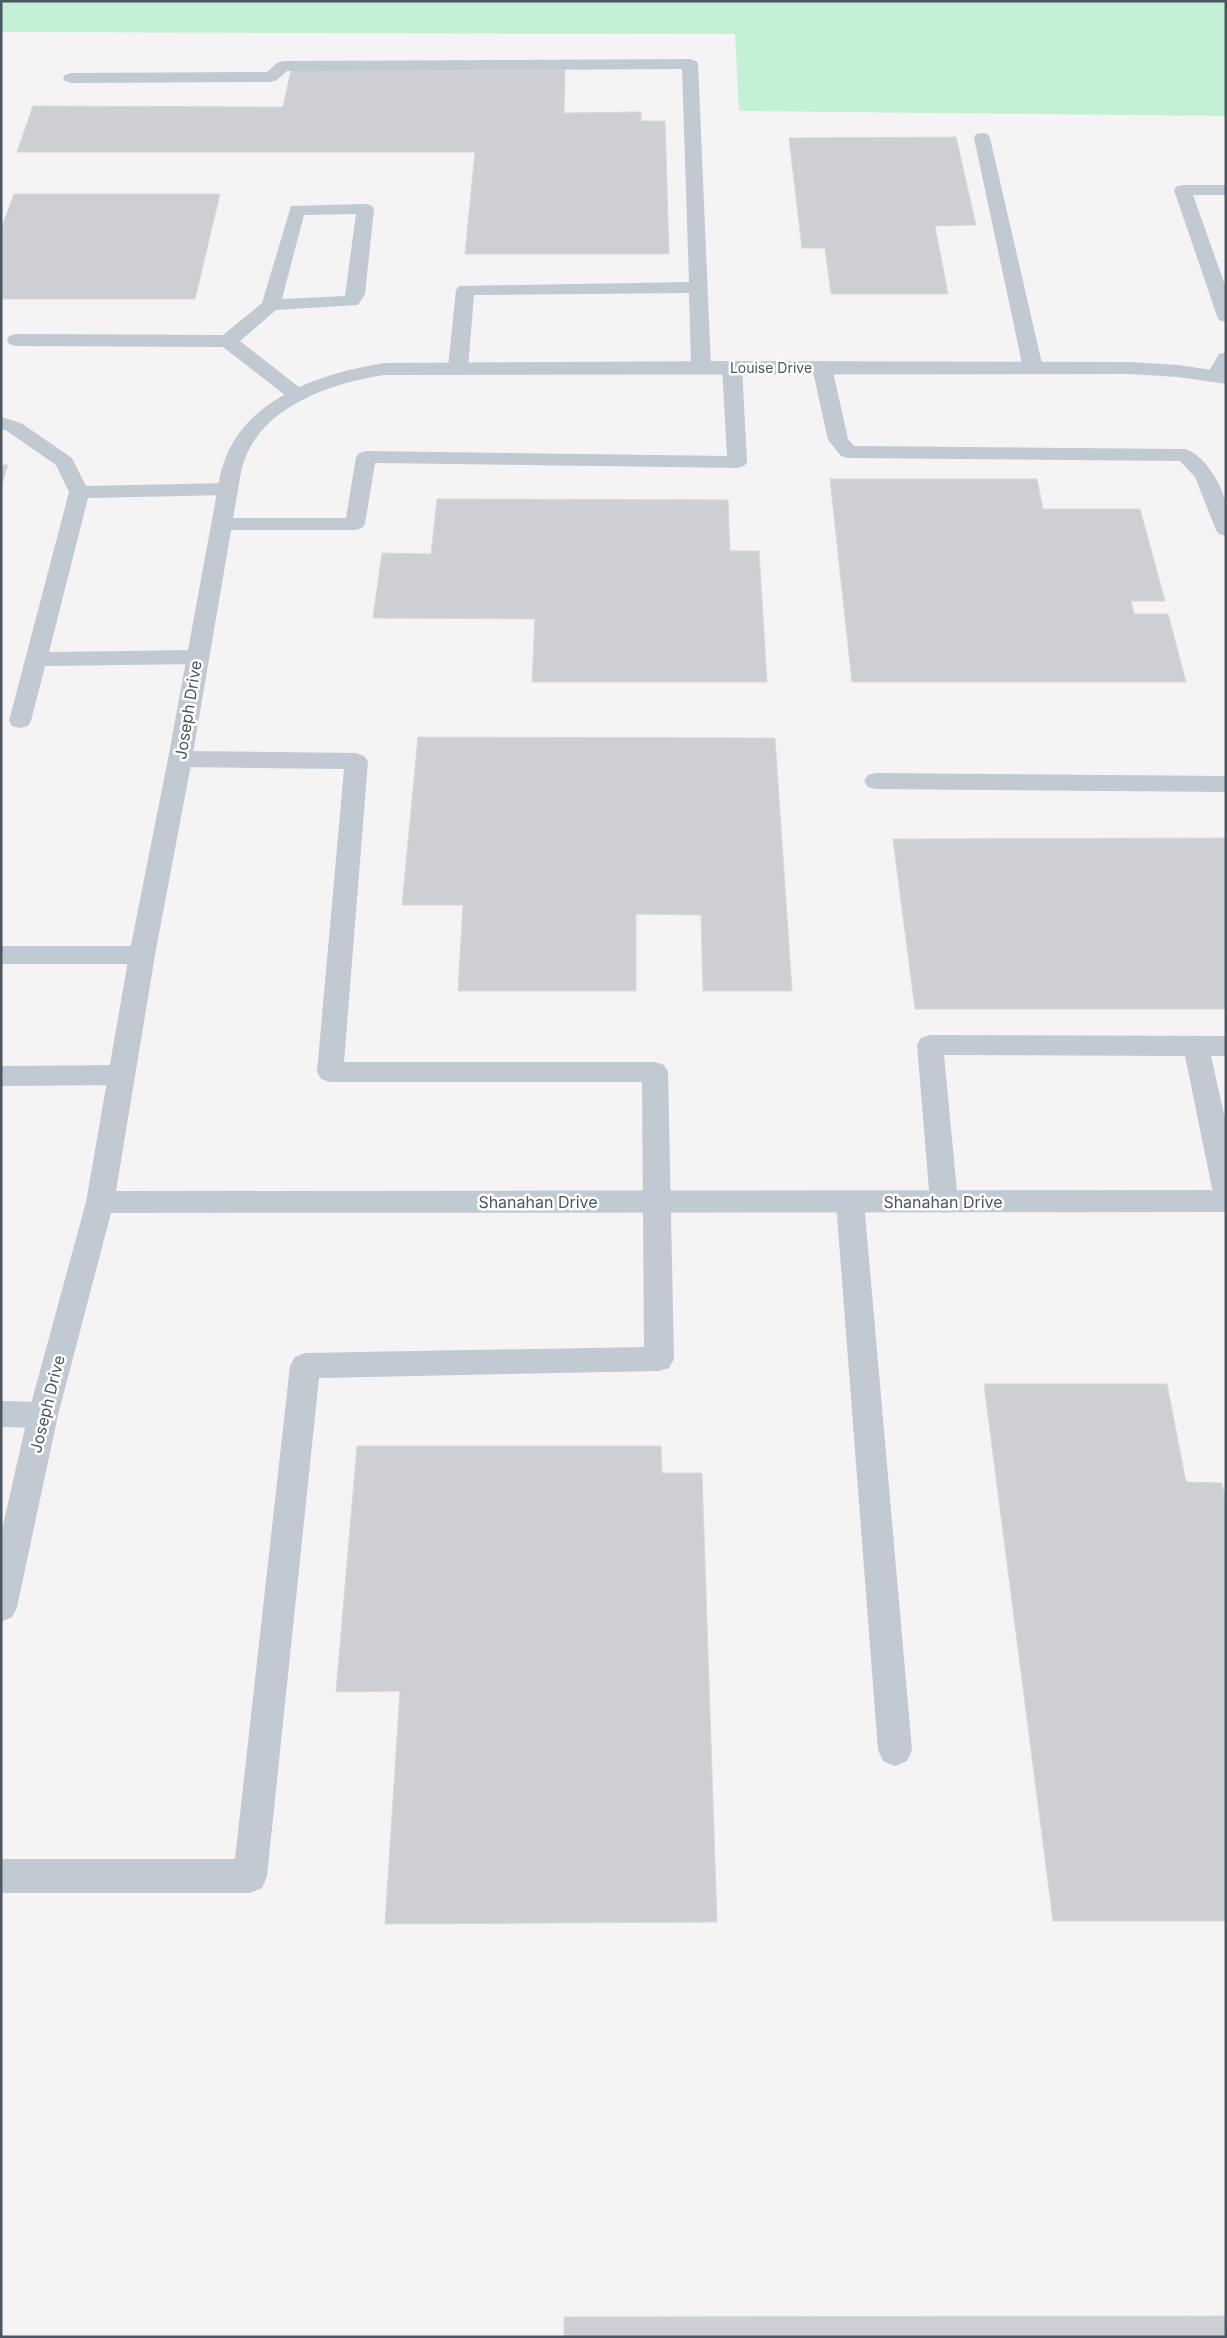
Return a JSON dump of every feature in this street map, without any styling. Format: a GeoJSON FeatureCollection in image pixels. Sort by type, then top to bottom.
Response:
{"type":"FeatureCollection","features":[{"type":"Feature","properties":{"kind":"street"},"geometry":{"type":"LineString","coordinates":[[71,78],[271,77],[283,66],[690,64],[701,367]]}},
{"type":"Feature","properties":{"kind":"street"},"geometry":{"type":"LineString","coordinates":[[982,138],[1033,368]]}},
{"type":"Feature","properties":{"kind":"street"},"geometry":{"type":"LineString","coordinates":[[1226,190],[1183,190],[1226,316]]}},
{"type":"Feature","properties":{"kind":"street"},"geometry":{"type":"LineString","coordinates":[[228,341],[271,305],[298,210],[366,209],[356,294],[351,301],[271,305]]}},
{"type":"Feature","properties":{"kind":"street"},"geometry":{"type":"LineString","coordinates":[[458,368],[465,290],[699,287]]}},
{"type":"Feature","properties":{"kind":"street"},"geometry":{"type":"LineString","coordinates":[[16,340],[228,341],[297,394]]}},
{"type":"Feature","properties":{"kind":"street"},"geometry":{"type":"LineString","coordinates":[[1221,377],[1226,358]]}},
{"type":"Feature","properties":{"kind":"street"},"geometry":{"type":"LineString","coordinates":[[222,524],[355,524],[366,457],[737,462],[732,367]]}},
{"type":"Feature","properties":{"kind":"street"},"geometry":{"type":"LineString","coordinates":[[822,367],[838,440],[848,452],[1185,455],[1204,475],[1226,530]]}},
{"type":"Feature","properties":{"kind":"street","name":"Louise Drive"},"geometry":{"type":"LineString","coordinates":[[318,384],[355,373],[384,369],[458,368],[1129,368],[1178,371],[1221,377]]}},
{"type":"Feature","properties":{"kind":"street","name":"Joseph Drive"},"geometry":{"type":"LineString","coordinates":[[122,1075],[142,955],[235,457],[246,439],[264,418],[297,394],[318,384]]}},
{"type":"Feature","properties":{"kind":"street"},"geometry":{"type":"LineString","coordinates":[[1,423],[14,427],[64,462],[79,492],[20,721]]}},
{"type":"Feature","properties":{"kind":"street"},"geometry":{"type":"LineString","coordinates":[[79,492],[228,489]]}},
{"type":"Feature","properties":{"kind":"street"},"geometry":{"type":"LineString","coordinates":[[37,659],[197,658]]}},
{"type":"Feature","properties":{"kind":"street"},"geometry":{"type":"LineString","coordinates":[[1,1876],[250,1876],[305,1366],[659,1359],[655,1072],[330,1072],[356,761],[180,759]]}},
{"type":"Feature","properties":{"kind":"street"},"geometry":{"type":"LineString","coordinates":[[876,782],[1226,784]]}},
{"type":"Feature","properties":{"kind":"street"},"geometry":{"type":"LineString","coordinates":[[1,955],[142,955]]}},
{"type":"Feature","properties":{"kind":"street"},"geometry":{"type":"LineString","coordinates":[[944,1202],[930,1045],[1226,1046]]}},
{"type":"Feature","properties":{"kind":"street"},"geometry":{"type":"LineString","coordinates":[[1196,1046],[1226,1188]]}},
{"type":"Feature","properties":{"kind":"street"},"geometry":{"type":"LineString","coordinates":[[1,1076],[122,1075],[100,1202]]}},
{"type":"Feature","properties":{"kind":"street","name":"Shanahan Drive"},"geometry":{"type":"LineString","coordinates":[[100,1202],[1226,1201]]}},
{"type":"Feature","properties":{"kind":"street","name":"Joseph Drive"},"geometry":{"type":"LineString","coordinates":[[1,1607],[7,1552],[100,1202]]}},
{"type":"Feature","properties":{"kind":"street"},"geometry":{"type":"LineString","coordinates":[[850,1202],[894,1750]]}},
{"type":"Feature","properties":{"kind":"street"},"geometry":{"type":"LineString","coordinates":[[1,1414],[43,1415]]}},
{"type":"Feature","properties":{"kind":"green space"},"geometry":{"type":"Polygon","coordinates":[[[1,1],[1226,1],[1226,116],[739,111],[735,34],[1,32],[1,1]]]}},
{"type":"Feature","properties":{"kind":"building"},"geometry":{"type":"Polygon","coordinates":[[[291,70],[565,70],[564,113],[641,112],[641,121],[665,121],[669,254],[465,254],[475,152],[17,152],[33,106],[283,107],[291,70]]]}},
{"type":"Feature","properties":{"kind":"building"},"geometry":{"type":"Polygon","coordinates":[[[956,137],[976,225],[935,226],[948,294],[831,294],[825,248],[802,248],[789,138],[956,137]]]}},
{"type":"Feature","properties":{"kind":"building"},"geometry":{"type":"Polygon","coordinates":[[[14,194],[220,194],[195,299],[1,299],[1,229],[14,194]]]}},
{"type":"Feature","properties":{"kind":"building"},"geometry":{"type":"Polygon","coordinates":[[[1,465],[8,465],[1,487],[1,465]]]}},
{"type":"Feature","properties":{"kind":"building"},"geometry":{"type":"Polygon","coordinates":[[[830,479],[1037,479],[1043,509],[1140,509],[1165,601],[1131,601],[1134,614],[1168,614],[1186,682],[852,682],[830,479]]]}},
{"type":"Feature","properties":{"kind":"building"},"geometry":{"type":"Polygon","coordinates":[[[437,499],[728,500],[730,551],[759,551],[767,682],[532,682],[535,619],[373,618],[382,553],[431,554],[437,499]]]}},
{"type":"Feature","properties":{"kind":"building"},"geometry":{"type":"Polygon","coordinates":[[[418,737],[775,738],[792,991],[703,991],[701,915],[636,914],[636,991],[458,991],[463,905],[402,905],[418,737]]]}},
{"type":"Feature","properties":{"kind":"building"},"geometry":{"type":"Polygon","coordinates":[[[1226,838],[1226,1009],[915,1009],[893,839],[1226,838]]]}},
{"type":"Feature","properties":{"kind":"building"},"geometry":{"type":"Polygon","coordinates":[[[984,1384],[1167,1384],[1186,1482],[1222,1483],[1226,1502],[1226,1921],[1053,1921],[984,1384]]]}},
{"type":"Feature","properties":{"kind":"building"},"geometry":{"type":"Polygon","coordinates":[[[357,1446],[661,1446],[662,1473],[702,1473],[717,1922],[385,1924],[400,1691],[336,1692],[357,1446]]]}},
{"type":"Feature","properties":{"kind":"building"},"geometry":{"type":"Polygon","coordinates":[[[1226,2316],[1226,2337],[564,2337],[564,2317],[1226,2316]]]}}]}
